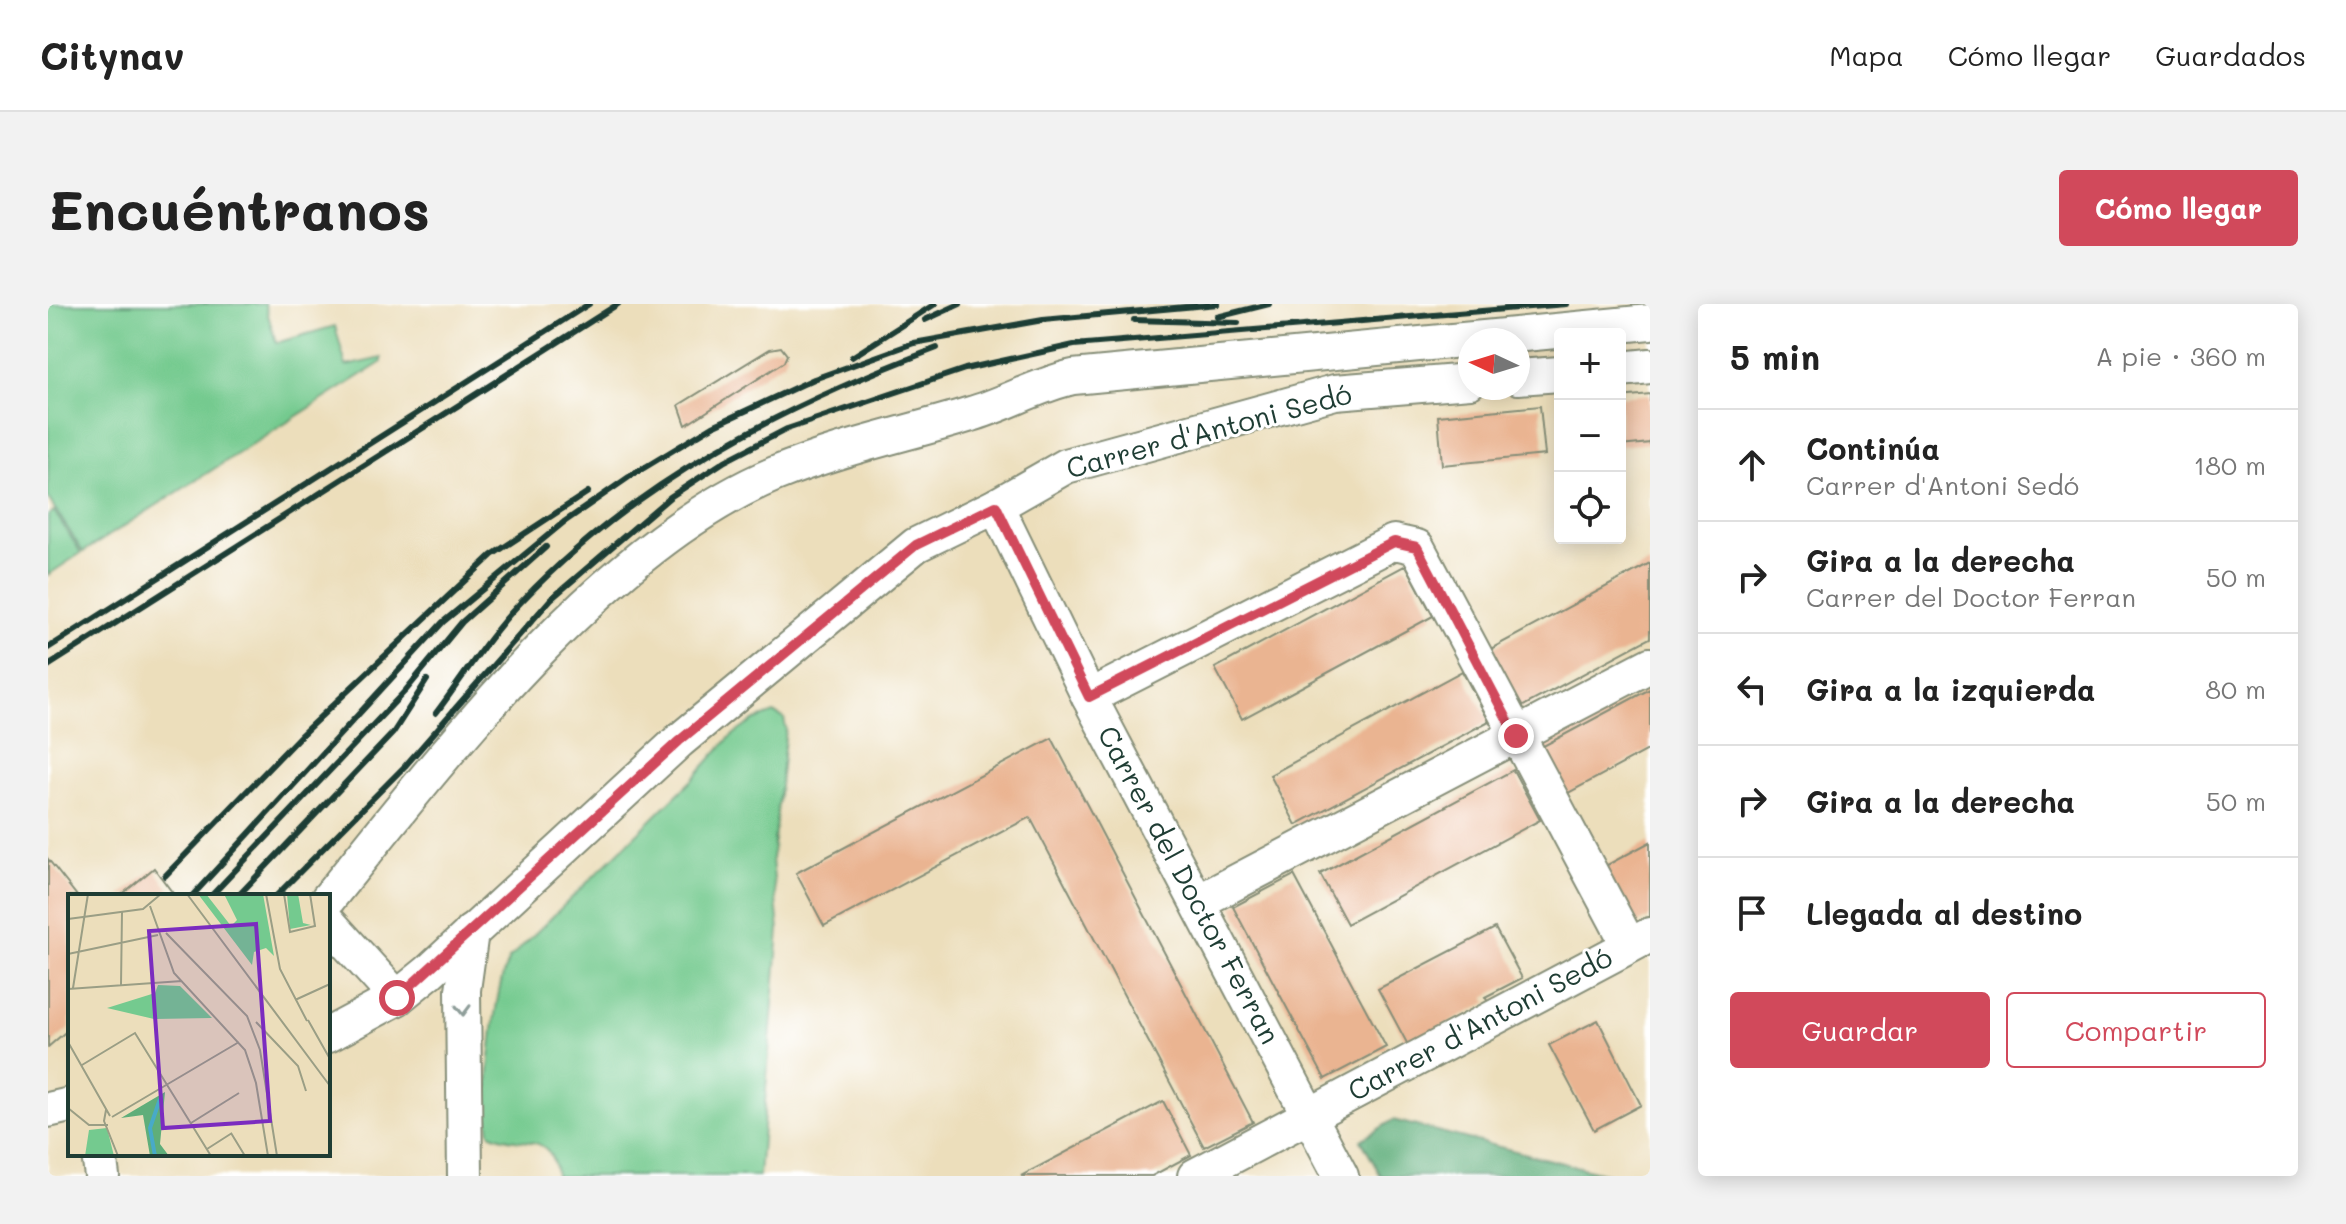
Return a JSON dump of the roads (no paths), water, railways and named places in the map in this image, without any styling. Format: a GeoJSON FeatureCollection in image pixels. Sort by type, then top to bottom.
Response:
{"type":"FeatureCollection","features":[{"type":"Feature","properties":{"kind":"street"},"geometry":{"type":"LineString","coordinates":[[330,897],[487,708],[557,635],[636,560],[706,512],[773,475],[846,448],[982,411],[1049,382],[1073,377],[1650,322]]}},
{"type":"Feature","properties":{"kind":"street"},"geometry":{"type":"LineString","coordinates":[[1626,368],[1650,366]]}},
{"type":"Feature","properties":{"kind":"street"},"geometry":{"type":"LineString","coordinates":[[1530,376],[1554,374]]}},
{"type":"Feature","properties":{"kind":"street","name":"Carrer d'Antoni Sedó"},"geometry":{"type":"LineString","coordinates":[[330,1034],[397,998],[679,741],[916,545],[996,506],[1066,466],[1335,392],[1458,382]]}},
{"type":"Feature","properties":{"kind":"street","name":"Carrer del Doctor Ferran"},"geometry":{"type":"LineString","coordinates":[[996,506],[1089,697],[1341,1176]]}},
{"type":"Feature","properties":{"kind":"street"},"geometry":{"type":"LineString","coordinates":[[1089,697],[1394,542],[1407,542],[1417,547],[1516,736],[1639,940]]}},
{"type":"Feature","properties":{"kind":"street"},"geometry":{"type":"LineString","coordinates":[[1198,902],[1650,665]]}},
{"type":"Feature","properties":{"kind":"street"},"geometry":{"type":"LineString","coordinates":[[330,924],[397,998]]}},
{"type":"Feature","properties":{"kind":"street"},"geometry":{"type":"LineString","coordinates":[[465,1176],[463,990],[471,932]]}},
{"type":"Feature","properties":{"kind":"street","name":"Carrer d'Antoni Sedó"},"geometry":{"type":"LineString","coordinates":[[1195,1176],[1639,940]]}},
{"type":"Feature","properties":{"kind":"street"},"geometry":{"type":"LineString","coordinates":[[48,1110],[68,1105]]}},
{"type":"Feature","properties":{"kind":"street"},"geometry":{"type":"LineString","coordinates":[[99,1156],[102,1176]]}},
{"type":"Feature","properties":{"kind":"railway"},"geometry":{"type":"LineString","coordinates":[[48,648],[589,304]]}},
{"type":"Feature","properties":{"kind":"railway"},"geometry":{"type":"LineString","coordinates":[[48,666],[618,304]]}},
{"type":"Feature","properties":{"kind":"railway"},"geometry":{"type":"LineString","coordinates":[[852,357],[935,304]]}},
{"type":"Feature","properties":{"kind":"railway"},"geometry":{"type":"LineString","coordinates":[[925,320],[960,304]]}},
{"type":"Feature","properties":{"kind":"railway"},"geometry":{"type":"LineString","coordinates":[[194,894],[443,622],[564,522],[629,477],[713,426],[814,379],[914,343],[1043,320],[1218,304]]}},
{"type":"Feature","properties":{"kind":"railway"},"geometry":{"type":"LineString","coordinates":[[1217,317],[1269,304]]}},
{"type":"Feature","properties":{"kind":"railway"},"geometry":{"type":"LineString","coordinates":[[278,894],[405,766],[551,599],[670,497],[725,461],[787,429],[965,369],[1074,345],[1566,304]]}},
{"type":"Feature","properties":{"kind":"railway"},"geometry":{"type":"LineString","coordinates":[[1134,320],[1238,323]]}},
{"type":"Feature","properties":{"kind":"railway"},"geometry":{"type":"LineString","coordinates":[[436,713],[509,615],[566,559],[613,519],[714,451],[768,422],[823,395],[937,348]]}},
{"type":"Feature","properties":{"kind":"railway"},"geometry":{"type":"LineString","coordinates":[[165,876],[300,736],[492,555],[588,492]]}},
{"type":"Feature","properties":{"kind":"railway"},"geometry":{"type":"LineString","coordinates":[[213,894],[406,690],[462,622],[546,547]]}},
{"type":"Feature","properties":{"kind":"railway"},"geometry":{"type":"LineString","coordinates":[[240,894],[393,733],[427,680]]}}]}
